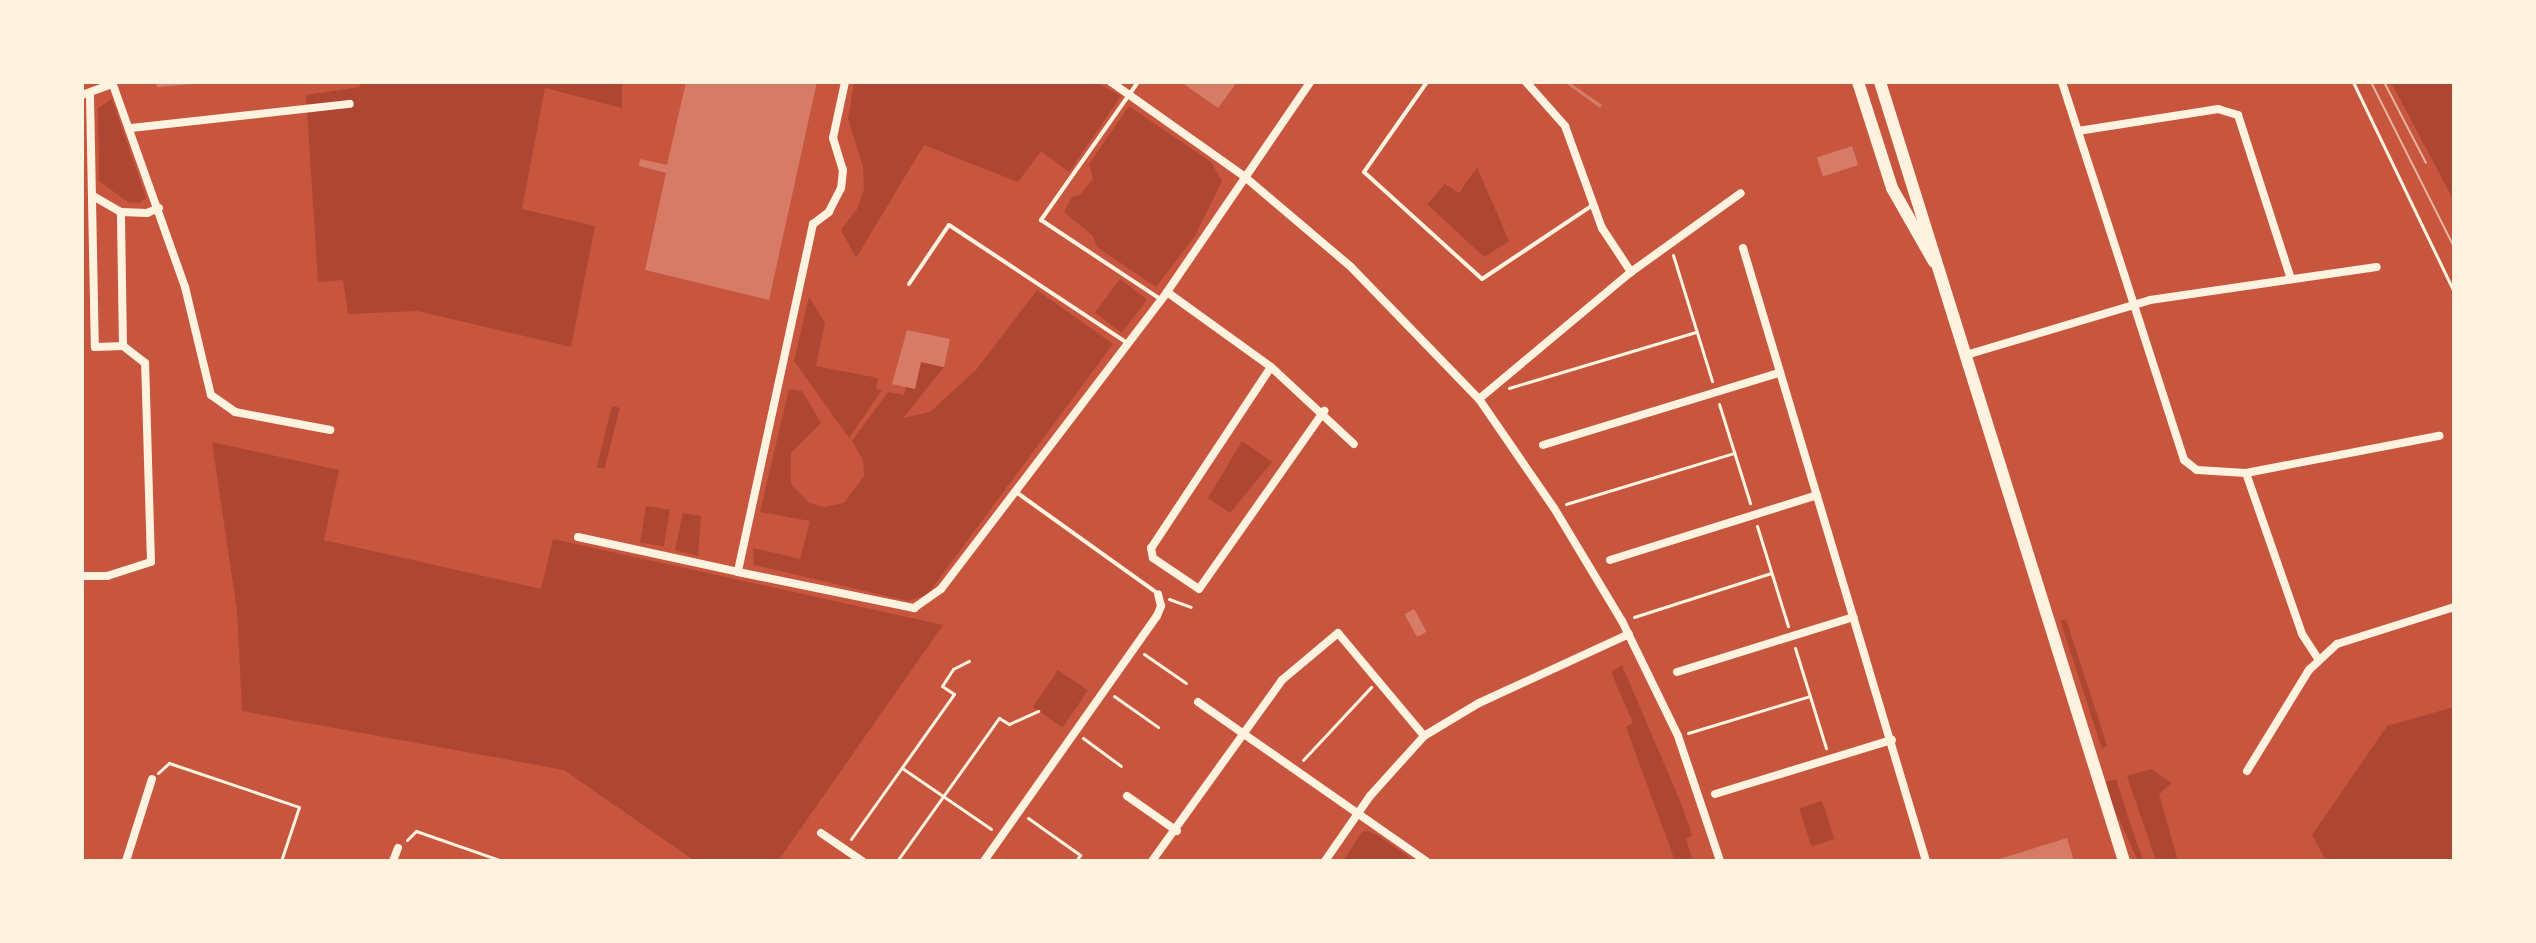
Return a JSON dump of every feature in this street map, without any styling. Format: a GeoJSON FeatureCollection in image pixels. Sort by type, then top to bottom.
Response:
{"type":"FeatureCollection","features":[{"type":"Feature","properties":{"kind":"main road"},"geometry":{"type":"LineString","coordinates":[[1858,82],[1889,179],[1938,268]]}},
{"type":"Feature","properties":{"kind":"main road"},"geometry":{"type":"LineString","coordinates":[[1880,82],[2124,858]]}},
{"type":"Feature","properties":{"kind":"main road"},"geometry":{"type":"LineString","coordinates":[[1889,179],[1903,189],[1909,183],[1908,171]]}},
{"type":"Feature","properties":{"kind":"street"},"geometry":{"type":"LineString","coordinates":[[738,572],[813,224],[829,212],[841,188],[843,170],[833,138],[845,82]]}},
{"type":"Feature","properties":{"kind":"street"},"geometry":{"type":"LineString","coordinates":[[1111,82],[1245,177],[1350,267],[1479,399],[1554,508],[1629,634],[1678,736],[1720,861]]}},
{"type":"Feature","properties":{"kind":"street"},"geometry":{"type":"LineString","coordinates":[[578,537],[914,608],[934,598],[1164,296],[1310,82]]}},
{"type":"Feature","properties":{"kind":"street"},"geometry":{"type":"LineString","coordinates":[[1526,82],[1565,126],[1593,205],[1631,272]]}},
{"type":"Feature","properties":{"kind":"street"},"geometry":{"type":"LineString","coordinates":[[2062,82],[2132,308],[2184,460],[2197,470],[2246,473],[2439,436]]}},
{"type":"Feature","properties":{"kind":"street"},"geometry":{"type":"LineString","coordinates":[[82,576],[107,576],[151,562],[145,363],[123,346],[95,347],[93,196],[86,95],[112,83],[131,128],[185,287],[211,395],[235,412],[330,430]]}},
{"type":"Feature","properties":{"kind":"street"},"geometry":{"type":"LineString","coordinates":[[131,128],[350,104]]}},
{"type":"Feature","properties":{"kind":"street"},"geometry":{"type":"LineString","coordinates":[[2078,131],[2218,109],[2238,115],[2291,279]]}},
{"type":"Feature","properties":{"kind":"street"},"geometry":{"type":"LineString","coordinates":[[1479,399],[1631,272],[1741,193]]}},
{"type":"Feature","properties":{"kind":"street"},"geometry":{"type":"LineString","coordinates":[[93,196],[121,212],[159,208]]}},
{"type":"Feature","properties":{"kind":"street"},"geometry":{"type":"LineString","coordinates":[[121,212],[123,346]]}},
{"type":"Feature","properties":{"kind":"street"},"geometry":{"type":"LineString","coordinates":[[1743,248],[1926,861]]}},
{"type":"Feature","properties":{"kind":"street"},"geometry":{"type":"LineString","coordinates":[[1966,355],[2132,308],[2150,300],[2377,267]]}},
{"type":"Feature","properties":{"kind":"street"},"geometry":{"type":"LineString","coordinates":[[1164,296],[1271,367],[1324,411],[1354,444]]}},
{"type":"Feature","properties":{"kind":"street"},"geometry":{"type":"LineString","coordinates":[[1271,367],[1151,548],[1153,558],[1199,589],[1324,411]]}},
{"type":"Feature","properties":{"kind":"street"},"geometry":{"type":"LineString","coordinates":[[1543,445],[1779,373]]}},
{"type":"Feature","properties":{"kind":"street"},"geometry":{"type":"LineString","coordinates":[[2246,473],[2302,634],[2318,659]]}},
{"type":"Feature","properties":{"kind":"street"},"geometry":{"type":"LineString","coordinates":[[1610,560],[1817,495]]}},
{"type":"Feature","properties":{"kind":"street"},"geometry":{"type":"LineString","coordinates":[[984,861],[1161,606],[1158,594]]}},
{"type":"Feature","properties":{"kind":"street"},"geometry":{"type":"LineString","coordinates":[[2247,771],[2318,659],[2337,644],[2454,607]]}},
{"type":"Feature","properties":{"kind":"street"},"geometry":{"type":"LineString","coordinates":[[1677,672],[1854,617]]}},
{"type":"Feature","properties":{"kind":"street"},"geometry":{"type":"LineString","coordinates":[[1152,861],[1177,831],[1282,680],[1338,633],[1424,736]]}},
{"type":"Feature","properties":{"kind":"street"},"geometry":{"type":"LineString","coordinates":[[1325,861],[1357,815],[1424,736],[1479,703],[1629,634]]}},
{"type":"Feature","properties":{"kind":"street"},"geometry":{"type":"LineString","coordinates":[[1198,702],[1426,861]]}},
{"type":"Feature","properties":{"kind":"street"},"geometry":{"type":"LineString","coordinates":[[1715,794],[1892,740]]}},
{"type":"Feature","properties":{"kind":"street"},"geometry":{"type":"LineString","coordinates":[[126,861],[152,779]]}},
{"type":"Feature","properties":{"kind":"street"},"geometry":{"type":"LineString","coordinates":[[1127,796],[1177,831]]}},
{"type":"Feature","properties":{"kind":"street"},"geometry":{"type":"LineString","coordinates":[[821,833],[862,861]]}},
{"type":"Feature","properties":{"kind":"street"},"geometry":{"type":"LineString","coordinates":[[393,861],[398,848]]}},
{"type":"Feature","properties":{"kind":"lane"},"geometry":{"type":"LineString","coordinates":[[1138,82],[1041,220],[1164,296]]}},
{"type":"Feature","properties":{"kind":"lane"},"geometry":{"type":"LineString","coordinates":[[1427,82],[1364,172],[1482,279],[1593,205]]}},
{"type":"Feature","properties":{"kind":"lane"},"geometry":{"type":"LineString","coordinates":[[909,284],[949,225],[1127,343]]}},
{"type":"Feature","properties":{"kind":"lane"},"geometry":{"type":"LineString","coordinates":[[1016,492],[1158,594]]}},
{"type":"Feature","properties":{"kind":"path"},"geometry":{"type":"LineString","coordinates":[[2353,82],[2454,292]]}},
{"type":"Feature","properties":{"kind":"path"},"geometry":{"type":"LineString","coordinates":[[1669,244],[1830,760]]}},
{"type":"Feature","properties":{"kind":"path"},"geometry":{"type":"LineString","coordinates":[[1498,383],[1511,388],[1696,332]]}},
{"type":"Feature","properties":{"kind":"path"},"geometry":{"type":"LineString","coordinates":[[1554,508],[1734,453]]}},
{"type":"Feature","properties":{"kind":"path"},"geometry":{"type":"LineString","coordinates":[[1622,621],[1771,573]]}},
{"type":"Feature","properties":{"kind":"path"},"geometry":{"type":"LineString","coordinates":[[1158,594],[1191,607]]}},
{"type":"Feature","properties":{"kind":"path"},"geometry":{"type":"LineString","coordinates":[[1134,647],[1186,683]]}},
{"type":"Feature","properties":{"kind":"path"},"geometry":{"type":"LineString","coordinates":[[844,849],[954,694],[942,686],[953,669],[969,661]]}},
{"type":"Feature","properties":{"kind":"path"},"geometry":{"type":"LineString","coordinates":[[1298,771],[1329,728],[1378,683]]}},
{"type":"Feature","properties":{"kind":"path"},"geometry":{"type":"LineString","coordinates":[[1105,689],[1158,727]]}},
{"type":"Feature","properties":{"kind":"path"},"geometry":{"type":"LineString","coordinates":[[1678,736],[1810,696]]}},
{"type":"Feature","properties":{"kind":"path"},"geometry":{"type":"LineString","coordinates":[[897,861],[999,718],[1009,724],[1038,711]]}},
{"type":"Feature","properties":{"kind":"path"},"geometry":{"type":"LineString","coordinates":[[1073,731],[1121,766]]}},
{"type":"Feature","properties":{"kind":"path"},"geometry":{"type":"LineString","coordinates":[[152,779],[169,763],[299,807],[281,861]]}},
{"type":"Feature","properties":{"kind":"path"},"geometry":{"type":"LineString","coordinates":[[902,768],[1001,836]]}},
{"type":"Feature","properties":{"kind":"path"},"geometry":{"type":"LineString","coordinates":[[1018,811],[1080,855],[1076,861]]}},
{"type":"Feature","properties":{"kind":"path"},"geometry":{"type":"LineString","coordinates":[[398,848],[416,831],[502,861]]}},
{"type":"Feature","properties":{"kind":"shaded area"},"geometry":{"type":"Polygon","coordinates":[[[360,82],[622,82],[622,108],[545,88],[522,209],[595,226],[571,347],[417,311],[348,314],[343,280],[318,282],[306,95],[360,87],[360,82]]]}},
{"type":"Feature","properties":{"kind":"shaded area"},"geometry":{"type":"Polygon","coordinates":[[[854,82],[1096,82],[1121,96],[1069,172],[1041,151],[1018,182],[924,145],[856,258],[841,230],[857,209],[864,190],[863,167],[848,119],[854,82]]]}},
{"type":"Feature","properties":{"kind":"shaded area"},"geometry":{"type":"Polygon","coordinates":[[[2391,82],[2451,82],[2454,87],[2454,201],[2391,82]]]}},
{"type":"Feature","properties":{"kind":"shaded area"},"geometry":{"type":"Polygon","coordinates":[[[112,99],[146,198],[139,203],[128,202],[99,181],[98,108],[112,99]]]}},
{"type":"Feature","properties":{"kind":"shaded area"},"geometry":{"type":"Polygon","coordinates":[[[1129,106],[1211,162],[1222,181],[1195,236],[1156,287],[1097,247],[1092,235],[1064,212],[1072,197],[1080,195],[1093,179],[1089,164],[1129,106]]]}},
{"type":"Feature","properties":{"kind":"shaded area"},"geometry":{"type":"Polygon","coordinates":[[[1477,167],[1509,241],[1484,257],[1427,204],[1445,184],[1459,193],[1477,167]]]}},
{"type":"Feature","properties":{"kind":"shaded area"},"geometry":{"type":"Polygon","coordinates":[[[1120,279],[1147,299],[1122,333],[1095,313],[1120,279]]]}},
{"type":"Feature","properties":{"kind":"shaded area"},"geometry":{"type":"Polygon","coordinates":[[[1037,290],[1113,344],[927,595],[908,601],[754,565],[753,548],[800,559],[810,521],[760,512],[789,389],[802,391],[821,423],[791,453],[791,484],[809,503],[825,507],[844,503],[864,476],[863,460],[852,441],[888,392],[904,395],[906,387],[915,389],[921,362],[944,367],[903,418],[930,412],[976,370],[1037,290]]]}},
{"type":"Feature","properties":{"kind":"shaded area"},"geometry":{"type":"Polygon","coordinates":[[[809,297],[825,323],[816,366],[878,378],[876,389],[882,390],[849,438],[794,361],[809,297]]]}},
{"type":"Feature","properties":{"kind":"shaded area"},"geometry":{"type":"Polygon","coordinates":[[[612,406],[620,408],[605,469],[597,467],[612,406]]]}},
{"type":"Feature","properties":{"kind":"shaded area"},"geometry":{"type":"Polygon","coordinates":[[[1242,441],[1272,462],[1230,513],[1208,498],[1242,441]]]}},
{"type":"Feature","properties":{"kind":"shaded area"},"geometry":{"type":"Polygon","coordinates":[[[212,442],[339,470],[324,540],[541,589],[553,539],[943,625],[778,861],[695,861],[564,770],[242,711],[237,611],[212,442]]]}},
{"type":"Feature","properties":{"kind":"shaded area"},"geometry":{"type":"Polygon","coordinates":[[[646,506],[670,510],[664,546],[640,543],[646,506]]]}},
{"type":"Feature","properties":{"kind":"shaded area"},"geometry":{"type":"Polygon","coordinates":[[[683,513],[701,516],[698,556],[675,550],[683,513]]]}},
{"type":"Feature","properties":{"kind":"shaded area"},"geometry":{"type":"Polygon","coordinates":[[[2066,619],[2107,746],[2102,748],[2060,621],[2066,619]]]}},
{"type":"Feature","properties":{"kind":"shaded area"},"geometry":{"type":"Polygon","coordinates":[[[1622,665],[1681,803],[1692,835],[1686,839],[1693,861],[1675,861],[1626,727],[1633,723],[1612,671],[1622,665]]]}},
{"type":"Feature","properties":{"kind":"shaded area"},"geometry":{"type":"Polygon","coordinates":[[[1058,670],[1088,690],[1063,727],[1033,707],[1058,670]]]}},
{"type":"Feature","properties":{"kind":"shaded area"},"geometry":{"type":"Polygon","coordinates":[[[2454,707],[2454,861],[2326,861],[2312,835],[2387,726],[2454,707]]]}},
{"type":"Feature","properties":{"kind":"shaded area"},"geometry":{"type":"Polygon","coordinates":[[[2151,769],[2172,783],[2159,794],[2178,861],[2156,861],[2127,776],[2151,769]]]}},
{"type":"Feature","properties":{"kind":"shaded area"},"geometry":{"type":"Polygon","coordinates":[[[2116,779],[2144,861],[2138,861],[2113,806],[2106,782],[2116,779]]]}},
{"type":"Feature","properties":{"kind":"shaded area"},"geometry":{"type":"Polygon","coordinates":[[[1822,801],[1834,839],[1812,846],[1799,808],[1822,801]]]}},
{"type":"Feature","properties":{"kind":"shaded area"},"geometry":{"type":"Polygon","coordinates":[[[1368,831],[1415,861],[1343,861],[1362,832],[1368,831]]]}},
{"type":"Feature","properties":{"kind":"building"},"geometry":{"type":"Polygon","coordinates":[[[156,82],[194,82],[194,84],[157,87],[156,82]]]}},
{"type":"Feature","properties":{"kind":"building"},"geometry":{"type":"Polygon","coordinates":[[[686,82],[817,82],[769,300],[645,270],[666,173],[639,166],[640,159],[667,165],[686,82]]]}},
{"type":"Feature","properties":{"kind":"building"},"geometry":{"type":"Polygon","coordinates":[[[1181,82],[1231,82],[1235,85],[1218,108],[1181,82]]]}},
{"type":"Feature","properties":{"kind":"building"},"geometry":{"type":"Polygon","coordinates":[[[1564,82],[1569,82],[1602,105],[1600,108],[1564,82]]]}},
{"type":"Feature","properties":{"kind":"building"},"geometry":{"type":"Polygon","coordinates":[[[1852,146],[1858,165],[1823,176],[1817,157],[1852,146]]]}},
{"type":"Feature","properties":{"kind":"building"},"geometry":{"type":"Polygon","coordinates":[[[907,330],[950,339],[944,367],[921,362],[915,389],[892,384],[907,330]]]}},
{"type":"Feature","properties":{"kind":"building"},"geometry":{"type":"Polygon","coordinates":[[[1414,609],[1427,632],[1417,637],[1404,614],[1414,609]]]}},
{"type":"Feature","properties":{"kind":"building"},"geometry":{"type":"Polygon","coordinates":[[[2067,838],[2074,861],[1996,861],[1996,860],[2067,838]]]}},
{"type":"Feature","properties":{"kind":"tram line"},"geometry":{"type":"LineString","coordinates":[[2371,82],[2454,247]]}},
{"type":"Feature","properties":{"kind":"tram line"},"geometry":{"type":"LineString","coordinates":[[2384,82],[2426,163]]}}]}
